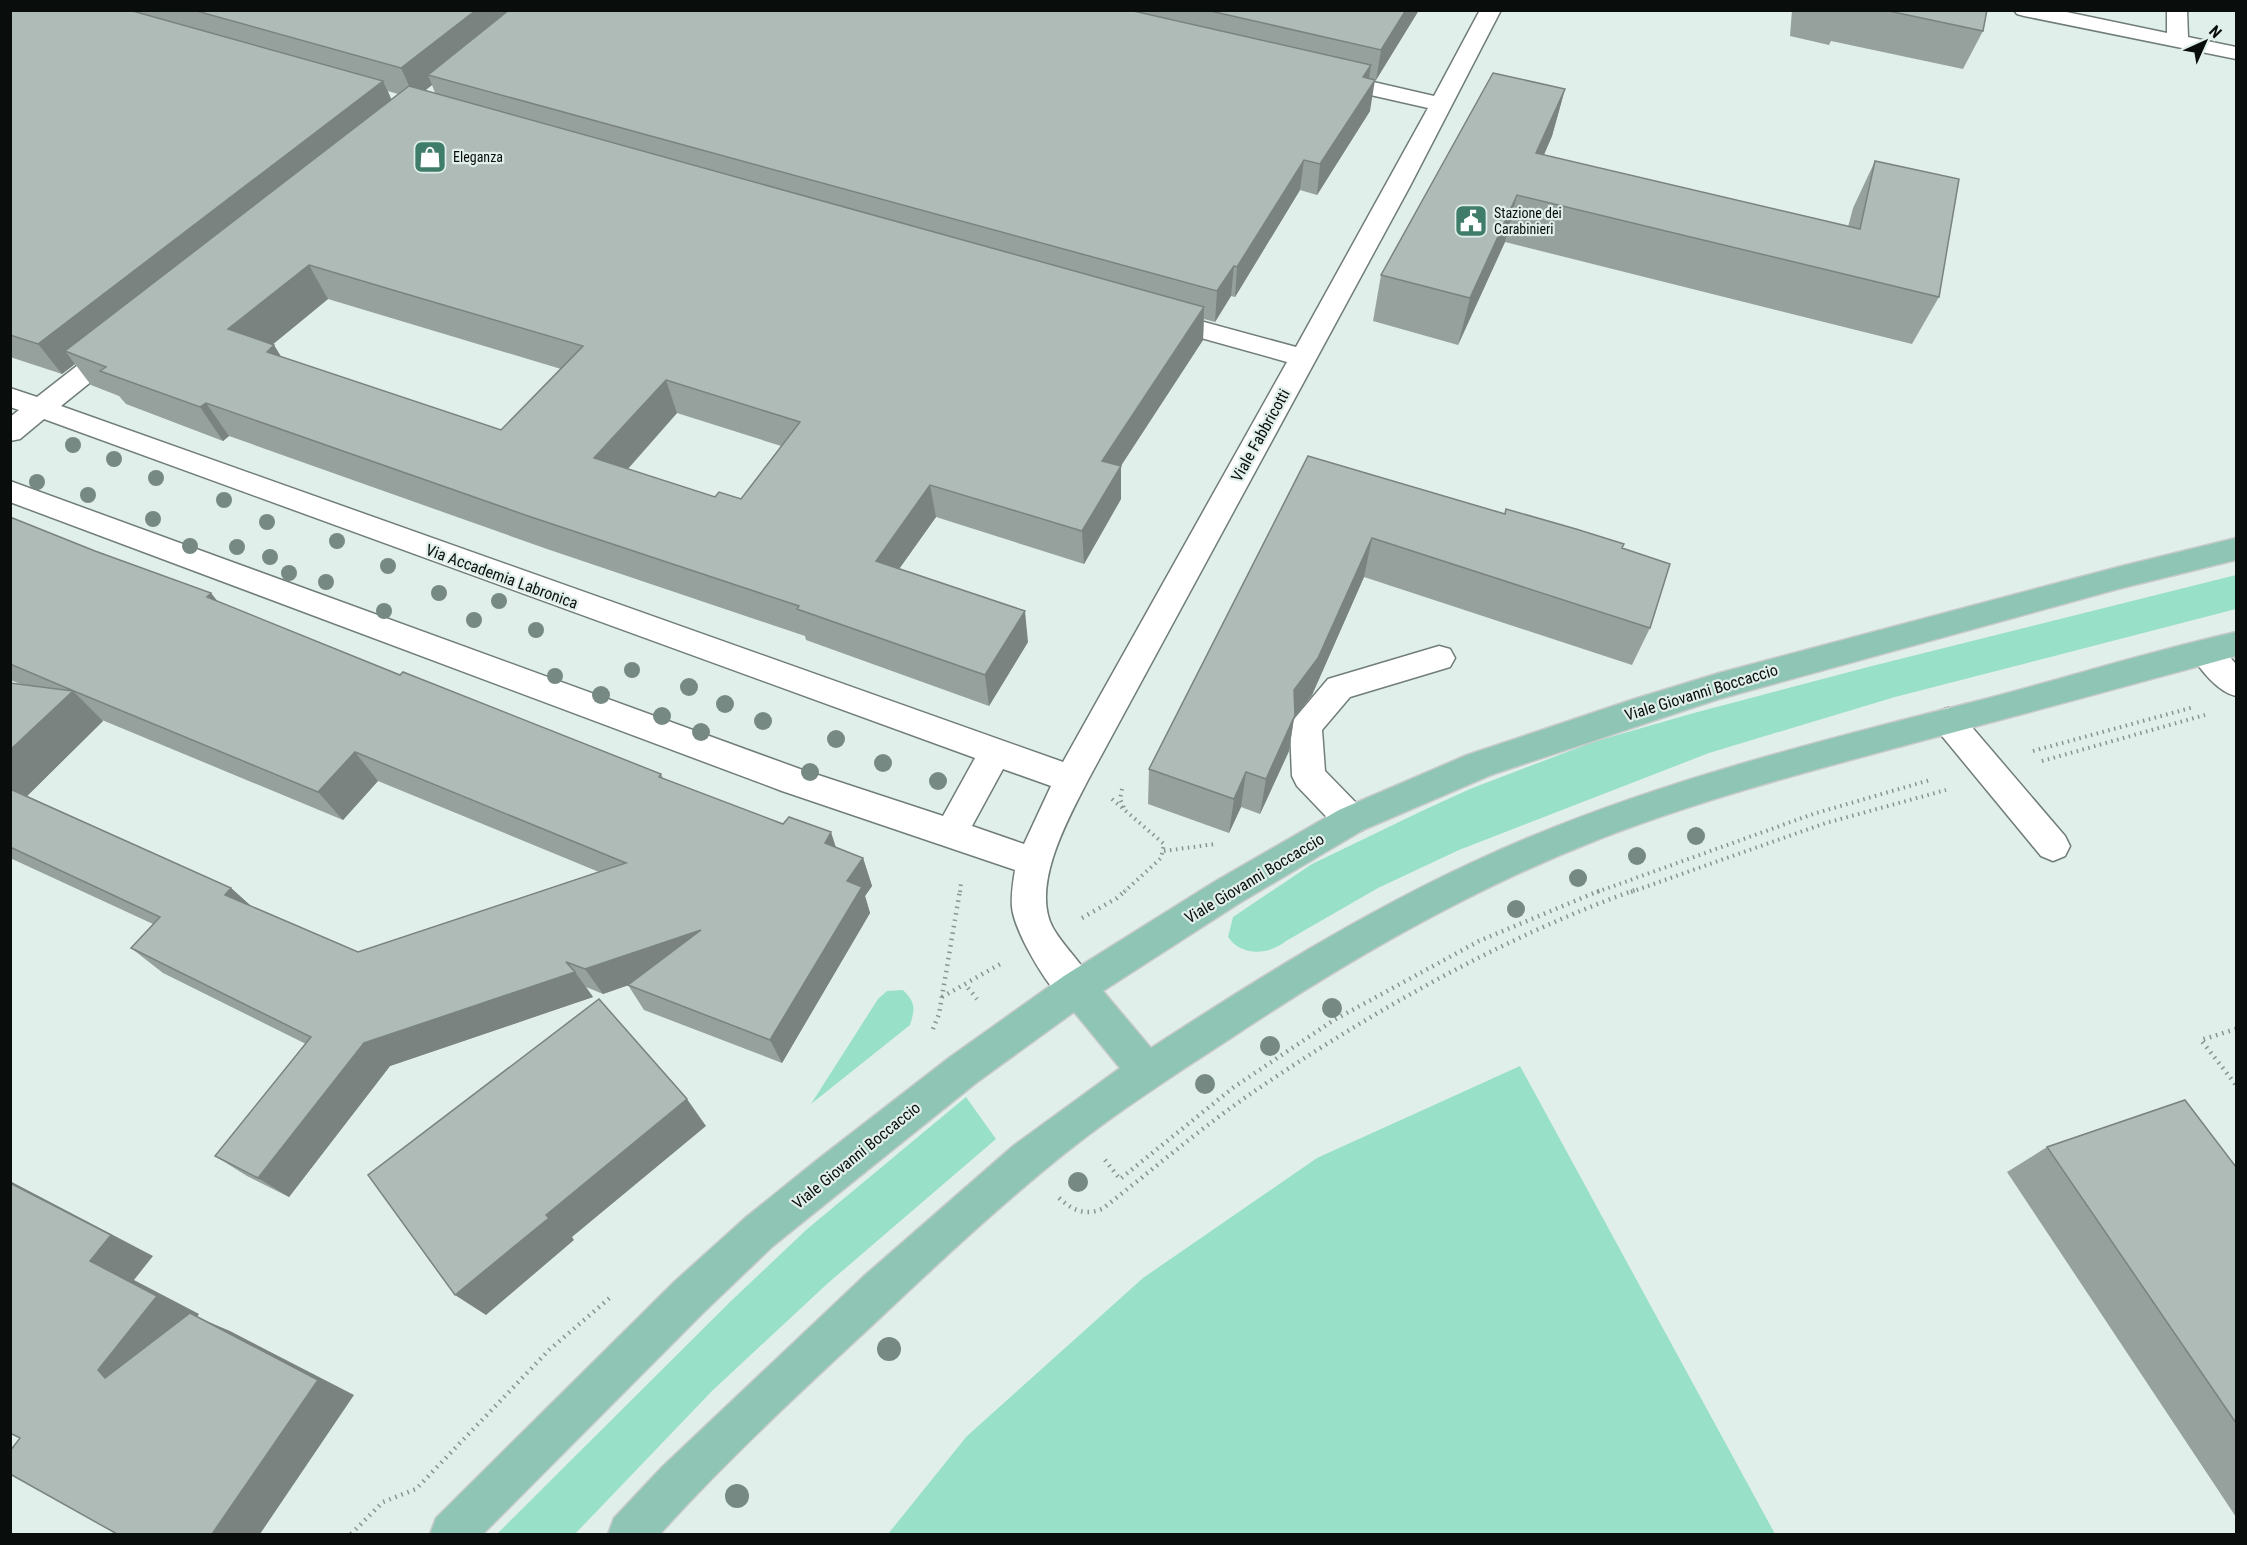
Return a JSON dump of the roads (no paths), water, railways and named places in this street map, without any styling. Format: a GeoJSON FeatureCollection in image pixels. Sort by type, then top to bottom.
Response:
{"type":"FeatureCollection","features":[{"type":"Feature","properties":{"kind":"main road","name":"Viale Giovanni Boccaccio"},"geometry":{"type":"LineString","coordinates":[[452,1534],[664,1321],[759,1232],[963,1070],[1077,988],[1168,928],[1351,820],[1479,765],[1698,692],[2084,587],[2236,549]]}},
{"type":"Feature","properties":{"kind":"main road"},"geometry":{"type":"LineString","coordinates":[[630,1534],[664,1496],[734,1427],[898,1273],[1029,1158],[1147,1072],[1265,994],[1366,932],[1434,897],[1530,853],[1585,830],[1707,789],[1828,752],[2221,648]]}},
{"type":"Feature","properties":{"kind":"main road"},"geometry":{"type":"LineString","coordinates":[[1077,988],[1147,1072]]}},
{"type":"Feature","properties":{"kind":"street","name":"Viale Fabbricotti"},"geometry":{"type":"LineString","coordinates":[[1077,988],[1034,926],[1030,914],[1029,884],[1034,862],[1074,774],[1398,186],[1491,10]]}},
{"type":"Feature","properties":{"kind":"street"},"geometry":{"type":"LineString","coordinates":[[2024,10],[2236,53]]}},
{"type":"Feature","properties":{"kind":"street"},"geometry":{"type":"LineString","coordinates":[[2177,10],[2178,42]]}},
{"type":"Feature","properties":{"kind":"street"},"geometry":{"type":"LineString","coordinates":[[1309,74],[1440,104]]}},
{"type":"Feature","properties":{"kind":"street"},"geometry":{"type":"LineString","coordinates":[[1138,312],[1303,358]]}},
{"type":"Feature","properties":{"kind":"street"},"geometry":{"type":"LineString","coordinates":[[10,432],[134,335]]}},
{"type":"Feature","properties":{"kind":"street","name":"Via Accademia Labronica"},"geometry":{"type":"LineString","coordinates":[[10,397],[995,753],[1074,774]]}},
{"type":"Feature","properties":{"kind":"street"},"geometry":{"type":"LineString","coordinates":[[10,416],[42,408]]}},
{"type":"Feature","properties":{"kind":"street"},"geometry":{"type":"LineString","coordinates":[[10,491],[794,782],[1034,862]]}},
{"type":"Feature","properties":{"kind":"street"},"geometry":{"type":"LineString","coordinates":[[2221,648],[2236,684]]}},
{"type":"Feature","properties":{"kind":"street"},"geometry":{"type":"LineString","coordinates":[[1351,820],[1309,776],[1306,727],[1339,688],[1439,658]]}},
{"type":"Feature","properties":{"kind":"street"},"geometry":{"type":"LineString","coordinates":[[1948,721],[2053,846]]}},
{"type":"Feature","properties":{"kind":"street"},"geometry":{"type":"LineString","coordinates":[[951,833],[995,753]]}},
{"type":"Feature","properties":{"kind":"place","name":"Eleganza"},"geometry":{"type":"Point","coordinates":[430,157]}},
{"type":"Feature","properties":{"kind":"place","name":"Stazione dei Carabinieri"},"geometry":{"type":"Point","coordinates":[1471,221]}}]}
